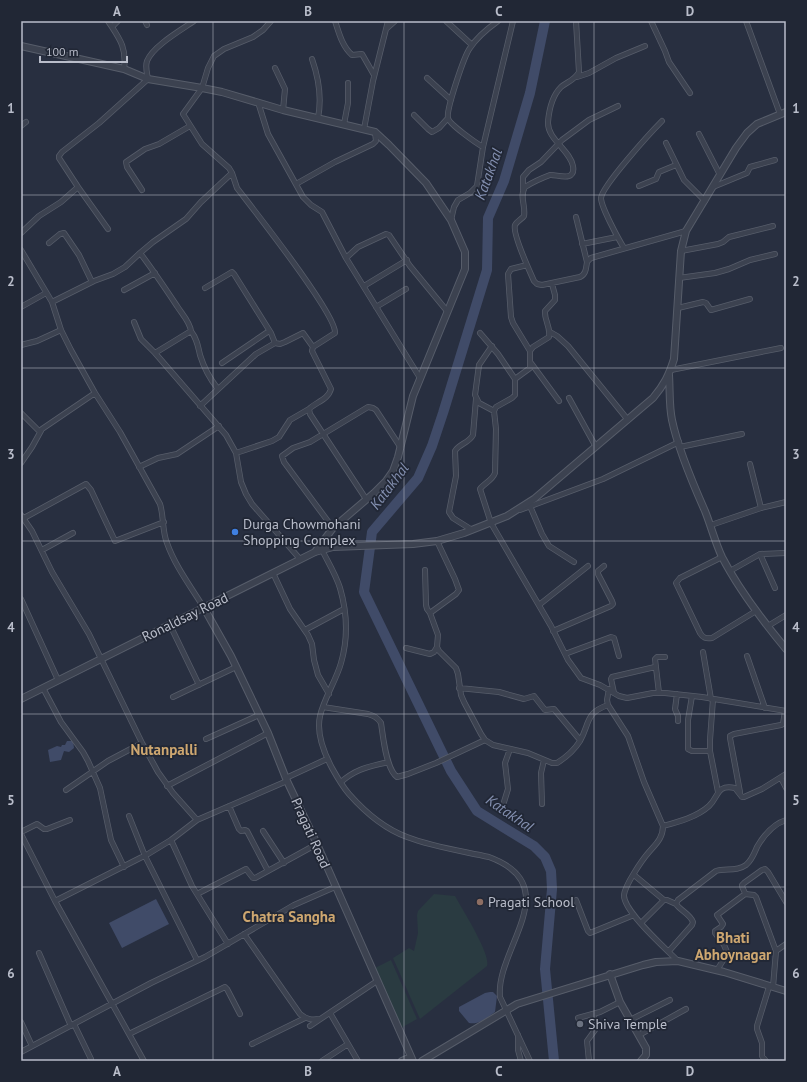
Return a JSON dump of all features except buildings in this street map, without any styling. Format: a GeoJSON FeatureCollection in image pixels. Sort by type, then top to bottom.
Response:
{"type":"FeatureCollection","features":[{"type":"Feature","properties":{"kind":"street"},"geometry":{"type":"LineString","coordinates":[[108,21],[122,42],[125,60],[124,69]]}},
{"type":"Feature","properties":{"kind":"street"},"geometry":{"type":"LineString","coordinates":[[112,27],[118,21]]}},
{"type":"Feature","properties":{"kind":"street"},"geometry":{"type":"LineString","coordinates":[[148,79],[146,66],[150,54],[194,21]]}},
{"type":"Feature","properties":{"kind":"street"},"geometry":{"type":"LineString","coordinates":[[271,21],[263,30],[253,37],[224,49],[214,56],[208,68],[202,88],[183,114],[202,144],[229,168],[237,188],[302,275],[320,302],[335,330],[332,336],[312,347]]}},
{"type":"Feature","properties":{"kind":"street"},"geometry":{"type":"LineString","coordinates":[[335,21],[341,40],[348,51],[352,55],[362,54],[374,75]]}},
{"type":"Feature","properties":{"kind":"street"},"geometry":{"type":"LineString","coordinates":[[364,129],[374,75],[388,21]]}},
{"type":"Feature","properties":{"kind":"street"},"geometry":{"type":"LineString","coordinates":[[386,29],[395,21]]}},
{"type":"Feature","properties":{"kind":"street"},"geometry":{"type":"LineString","coordinates":[[446,21],[472,45]]}},
{"type":"Feature","properties":{"kind":"street"},"geometry":{"type":"LineString","coordinates":[[414,115],[428,130],[432,132],[439,128],[448,118],[451,100],[468,50],[481,35],[498,21]]}},
{"type":"Feature","properties":{"kind":"street"},"geometry":{"type":"LineString","coordinates":[[451,220],[454,207],[458,200],[470,193],[477,186],[483,147],[513,21]]}},
{"type":"Feature","properties":{"kind":"street"},"geometry":{"type":"LineString","coordinates":[[576,21],[579,62],[579,72],[577,77]]}},
{"type":"Feature","properties":{"kind":"street"},"geometry":{"type":"LineString","coordinates":[[651,21],[669,62],[690,92]]}},
{"type":"Feature","properties":{"kind":"street"},"geometry":{"type":"LineString","coordinates":[[746,21],[783,113],[757,124],[747,133],[736,148],[686,231],[681,251],[674,359],[670,372],[672,419],[693,482],[711,525],[722,557],[746,598],[786,649]]}},
{"type":"Feature","properties":{"kind":"street"},"geometry":{"type":"LineString","coordinates":[[21,46],[124,69],[148,79],[202,88],[283,110],[375,132],[426,183],[451,220],[465,252],[465,269],[413,396],[401,448],[393,471],[386,481],[333,528],[315,552]]}},
{"type":"Feature","properties":{"kind":"street"},"geometry":{"type":"LineString","coordinates":[[523,190],[525,186],[549,176],[555,174],[563,178],[571,174],[573,171],[573,165],[566,152],[558,143],[548,126],[552,104],[561,87],[577,77],[589,73],[616,58],[645,46]]}},
{"type":"Feature","properties":{"kind":"street"},"geometry":{"type":"LineString","coordinates":[[312,59],[317,74],[318,88],[321,99],[318,118]]}},
{"type":"Feature","properties":{"kind":"street"},"geometry":{"type":"LineString","coordinates":[[275,68],[285,89],[283,110]]}},
{"type":"Feature","properties":{"kind":"street"},"geometry":{"type":"LineString","coordinates":[[427,78],[451,100]]}},
{"type":"Feature","properties":{"kind":"street"},"geometry":{"type":"LineString","coordinates":[[108,229],[78,187],[59,156],[99,123],[148,79]]}},
{"type":"Feature","properties":{"kind":"street"},"geometry":{"type":"LineString","coordinates":[[344,124],[348,103],[348,83]]}},
{"type":"Feature","properties":{"kind":"street"},"geometry":{"type":"LineString","coordinates":[[258,102],[268,134],[296,184],[308,202],[322,212],[346,258],[420,378]]}},
{"type":"Feature","properties":{"kind":"street"},"geometry":{"type":"LineString","coordinates":[[576,217],[586,262],[586,271],[584,276],[552,284],[536,284],[527,265],[514,226],[516,222],[524,216],[525,211],[522,195],[523,177],[529,170],[541,162],[558,143],[589,120],[618,106]]}},
{"type":"Feature","properties":{"kind":"street"},"geometry":{"type":"LineString","coordinates":[[448,118],[452,124],[483,147]]}},
{"type":"Feature","properties":{"kind":"street"},"geometry":{"type":"LineString","coordinates":[[624,248],[617,237],[602,202],[602,194],[634,152],[662,121]]}},
{"type":"Feature","properties":{"kind":"street"},"geometry":{"type":"LineString","coordinates":[[21,126],[26,122]]}},
{"type":"Feature","properties":{"kind":"street"},"geometry":{"type":"LineString","coordinates":[[142,190],[127,167],[126,162],[145,149],[159,144],[190,126]]}},
{"type":"Feature","properties":{"kind":"street"},"geometry":{"type":"LineString","coordinates":[[296,184],[335,162],[373,144],[376,141],[375,132]]}},
{"type":"Feature","properties":{"kind":"street"},"geometry":{"type":"LineString","coordinates":[[700,134],[720,174]]}},
{"type":"Feature","properties":{"kind":"street"},"geometry":{"type":"LineString","coordinates":[[666,143],[676,165],[689,186],[705,201]]}},
{"type":"Feature","properties":{"kind":"street"},"geometry":{"type":"LineString","coordinates":[[713,187],[746,173],[750,167],[774,160]]}},
{"type":"Feature","properties":{"kind":"street"},"geometry":{"type":"LineString","coordinates":[[639,186],[656,179],[658,172],[676,165]]}},
{"type":"Feature","properties":{"kind":"street"},"geometry":{"type":"LineString","coordinates":[[52,302],[120,270],[140,253],[186,219],[201,202],[232,173]]}},
{"type":"Feature","properties":{"kind":"street"},"geometry":{"type":"LineString","coordinates":[[21,233],[39,216],[62,202],[78,187]]}},
{"type":"Feature","properties":{"kind":"street"},"geometry":{"type":"LineString","coordinates":[[681,251],[718,244],[729,237],[773,226]]}},
{"type":"Feature","properties":{"kind":"street"},"geometry":{"type":"LineString","coordinates":[[586,262],[591,258],[686,231]]}},
{"type":"Feature","properties":{"kind":"street"},"geometry":{"type":"LineString","coordinates":[[49,243],[60,234],[64,233],[79,255],[92,282]]}},
{"type":"Feature","properties":{"kind":"street"},"geometry":{"type":"LineString","coordinates":[[346,258],[358,247],[386,234],[389,235],[447,311]]}},
{"type":"Feature","properties":{"kind":"street"},"geometry":{"type":"LineString","coordinates":[[582,244],[617,237]]}},
{"type":"Feature","properties":{"kind":"street"},"geometry":{"type":"LineString","coordinates":[[21,250],[52,302],[61,330],[160,504],[164,522],[164,532],[171,553],[204,608]]}},
{"type":"Feature","properties":{"kind":"street"},"geometry":{"type":"LineString","coordinates":[[140,253],[188,322],[198,344],[200,355],[208,376],[218,389]]}},
{"type":"Feature","properties":{"kind":"street"},"geometry":{"type":"LineString","coordinates":[[679,278],[715,273],[750,260],[775,254]]}},
{"type":"Feature","properties":{"kind":"street"},"geometry":{"type":"LineString","coordinates":[[364,286],[407,260]]}},
{"type":"Feature","properties":{"kind":"street"},"geometry":{"type":"LineString","coordinates":[[515,379],[530,368],[531,363],[530,351],[511,318],[508,274],[511,269],[527,265]]}},
{"type":"Feature","properties":{"kind":"street"},"geometry":{"type":"LineString","coordinates":[[205,288],[232,272],[275,343]]}},
{"type":"Feature","properties":{"kind":"street"},"geometry":{"type":"LineString","coordinates":[[124,290],[155,273]]}},
{"type":"Feature","properties":{"kind":"street"},"geometry":{"type":"LineString","coordinates":[[552,284],[555,300],[545,311],[544,315],[550,332],[568,346],[628,420]]}},
{"type":"Feature","properties":{"kind":"street"},"geometry":{"type":"LineString","coordinates":[[376,307],[406,289]]}},
{"type":"Feature","properties":{"kind":"street"},"geometry":{"type":"LineString","coordinates":[[21,307],[46,293]]}},
{"type":"Feature","properties":{"kind":"street"},"geometry":{"type":"LineString","coordinates":[[678,308],[704,302],[711,310],[750,299]]}},
{"type":"Feature","properties":{"kind":"street"},"geometry":{"type":"LineString","coordinates":[[134,322],[141,339],[155,353],[226,435],[236,453],[241,482],[246,494],[252,504],[300,559]]}},
{"type":"Feature","properties":{"kind":"street"},"geometry":{"type":"LineString","coordinates":[[21,345],[37,341],[61,330]]}},
{"type":"Feature","properties":{"kind":"street"},"geometry":{"type":"LineString","coordinates":[[155,353],[191,331]]}},
{"type":"Feature","properties":{"kind":"street"},"geometry":{"type":"LineString","coordinates":[[222,362],[269,331]]}},
{"type":"Feature","properties":{"kind":"street"},"geometry":{"type":"LineString","coordinates":[[530,351],[536,344],[549,337],[550,332]]}},
{"type":"Feature","properties":{"kind":"street"},"geometry":{"type":"LineString","coordinates":[[200,406],[256,354],[275,343],[280,344],[303,333],[312,347],[313,355],[331,389],[330,393],[309,409],[290,420],[279,437],[272,441],[236,453]]}},
{"type":"Feature","properties":{"kind":"street"},"geometry":{"type":"LineString","coordinates":[[480,333],[504,361],[515,379],[515,395],[496,407],[494,411],[496,429],[495,473],[493,478],[480,489],[491,522],[539,605],[565,654],[581,678],[609,689],[619,696],[627,698],[644,694],[677,694],[786,711],[783,724],[781,726],[730,736],[740,794]]}},
{"type":"Feature","properties":{"kind":"street"},"geometry":{"type":"LineString","coordinates":[[472,530],[453,518],[449,512],[455,481],[455,452],[456,448],[468,441],[473,435],[475,395],[479,365],[492,346]]}},
{"type":"Feature","properties":{"kind":"street"},"geometry":{"type":"LineString","coordinates":[[670,372],[781,348]]}},
{"type":"Feature","properties":{"kind":"street"},"geometry":{"type":"LineString","coordinates":[[531,363],[559,402]]}},
{"type":"Feature","properties":{"kind":"street","name":"Ronaldsay Road"},"geometry":{"type":"LineString","coordinates":[[21,699],[315,552],[333,547],[413,544],[437,541],[472,530],[515,512],[534,499],[653,398],[663,386],[670,372]]}},
{"type":"Feature","properties":{"kind":"street"},"geometry":{"type":"LineString","coordinates":[[21,463],[42,429],[96,393]]}},
{"type":"Feature","properties":{"kind":"street"},"geometry":{"type":"LineString","coordinates":[[569,398],[596,447]]}},
{"type":"Feature","properties":{"kind":"street"},"geometry":{"type":"LineString","coordinates":[[476,399],[484,406],[494,411]]}},
{"type":"Feature","properties":{"kind":"street"},"geometry":{"type":"LineString","coordinates":[[333,528],[282,459],[282,456],[293,448],[310,442],[368,407],[376,410],[401,448]]}},
{"type":"Feature","properties":{"kind":"street"},"geometry":{"type":"LineString","coordinates":[[309,409],[310,414],[366,499]]}},
{"type":"Feature","properties":{"kind":"street"},"geometry":{"type":"LineString","coordinates":[[21,413],[40,432]]}},
{"type":"Feature","properties":{"kind":"street"},"geometry":{"type":"LineString","coordinates":[[139,467],[158,458],[177,454],[219,426]]}},
{"type":"Feature","properties":{"kind":"street"},"geometry":{"type":"LineString","coordinates":[[515,512],[603,479],[680,444],[742,434]]}},
{"type":"Feature","properties":{"kind":"street"},"geometry":{"type":"LineString","coordinates":[[750,464],[760,508]]}},
{"type":"Feature","properties":{"kind":"street"},"geometry":{"type":"LineString","coordinates":[[164,522],[115,541],[91,490],[86,484],[23,519],[42,550],[52,572],[89,634],[142,743],[167,786],[197,820]]}},
{"type":"Feature","properties":{"kind":"street"},"geometry":{"type":"LineString","coordinates":[[711,525],[760,508],[786,502]]}},
{"type":"Feature","properties":{"kind":"street"},"geometry":{"type":"LineString","coordinates":[[530,506],[545,541],[549,546],[574,562]]}},
{"type":"Feature","properties":{"kind":"street"},"geometry":{"type":"LineString","coordinates":[[42,550],[73,533]]}},
{"type":"Feature","properties":{"kind":"street"},"geometry":{"type":"LineString","coordinates":[[430,613],[456,594],[459,590],[437,541]]}},
{"type":"Feature","properties":{"kind":"street"},"geometry":{"type":"LineString","coordinates":[[322,550],[340,587],[344,609],[346,642],[341,663],[320,716],[318,730],[327,759],[348,793],[374,817],[400,833],[423,842],[489,857],[509,866],[519,877],[525,890],[526,902],[518,934],[501,976],[499,987],[500,997],[505,1010],[530,1061]]}},
{"type":"Feature","properties":{"kind":"street"},"geometry":{"type":"LineString","coordinates":[[730,571],[760,554],[786,553]]}},
{"type":"Feature","properties":{"kind":"street"},"geometry":{"type":"LineString","coordinates":[[760,554],[775,588]]}},
{"type":"Feature","properties":{"kind":"street"},"geometry":{"type":"LineString","coordinates":[[722,557],[680,578],[676,583],[700,633],[703,637],[712,638],[756,611]]}},
{"type":"Feature","properties":{"kind":"street"},"geometry":{"type":"LineString","coordinates":[[539,605],[588,566]]}},
{"type":"Feature","properties":{"kind":"street"},"geometry":{"type":"LineString","coordinates":[[553,631],[613,604],[598,574],[598,571],[604,566]]}},
{"type":"Feature","properties":{"kind":"street"},"geometry":{"type":"LineString","coordinates":[[406,648],[430,654],[434,652],[437,647],[438,635],[426,605],[425,570]]}},
{"type":"Feature","properties":{"kind":"street"},"geometry":{"type":"LineString","coordinates":[[273,573],[290,609],[305,630],[312,644],[318,676],[329,694]]}},
{"type":"Feature","properties":{"kind":"street"},"geometry":{"type":"LineString","coordinates":[[21,598],[58,680]]}},
{"type":"Feature","properties":{"kind":"street","name":"Pragati Road"},"geometry":{"type":"LineString","coordinates":[[204,608],[217,629],[268,734],[287,780],[317,844],[412,1059]]}},
{"type":"Feature","properties":{"kind":"street"},"geometry":{"type":"LineString","coordinates":[[305,630],[344,609]]}},
{"type":"Feature","properties":{"kind":"street"},"geometry":{"type":"LineString","coordinates":[[768,626],[786,615]]}},
{"type":"Feature","properties":{"kind":"street"},"geometry":{"type":"LineString","coordinates":[[170,625],[199,685]]}},
{"type":"Feature","properties":{"kind":"street"},"geometry":{"type":"LineString","coordinates":[[565,654],[611,637],[614,638],[619,656]]}},
{"type":"Feature","properties":{"kind":"street"},"geometry":{"type":"LineString","coordinates":[[437,647],[439,651],[456,668],[459,688],[464,702],[485,740],[493,745],[528,753],[552,763],[557,763],[576,746],[580,740],[586,723],[593,714],[600,708],[608,705]]}},
{"type":"Feature","properties":{"kind":"street"},"geometry":{"type":"LineString","coordinates":[[703,652],[712,699],[710,751],[718,792]]}},
{"type":"Feature","properties":{"kind":"street"},"geometry":{"type":"LineString","coordinates":[[746,656],[765,708]]}},
{"type":"Feature","properties":{"kind":"street"},"geometry":{"type":"LineString","coordinates":[[659,693],[655,659],[657,657],[665,657]]}},
{"type":"Feature","properties":{"kind":"street"},"geometry":{"type":"LineString","coordinates":[[173,697],[236,667]]}},
{"type":"Feature","properties":{"kind":"street"},"geometry":{"type":"LineString","coordinates":[[614,693],[611,682],[612,677],[656,667]]}},
{"type":"Feature","properties":{"kind":"street"},"geometry":{"type":"LineString","coordinates":[[43,688],[61,722],[82,752],[92,772],[101,794],[111,840],[124,867]]}},
{"type":"Feature","properties":{"kind":"street"},"geometry":{"type":"LineString","coordinates":[[459,688],[499,692],[524,699],[534,696],[545,710],[554,709],[580,740]]}},
{"type":"Feature","properties":{"kind":"street"},"geometry":{"type":"LineString","coordinates":[[609,689],[607,700],[608,705],[628,736],[644,782],[663,826],[661,838],[646,856],[634,876],[624,895],[625,901],[641,923],[678,961]]}},
{"type":"Feature","properties":{"kind":"street"},"geometry":{"type":"LineString","coordinates":[[677,694],[675,709],[678,716],[678,721]]}},
{"type":"Feature","properties":{"kind":"street"},"geometry":{"type":"LineString","coordinates":[[692,696],[688,720],[688,749],[692,751],[710,751]]}},
{"type":"Feature","properties":{"kind":"street"},"geometry":{"type":"LineString","coordinates":[[323,707],[375,716],[381,723],[388,762],[393,774],[397,777],[436,763],[485,740]]}},
{"type":"Feature","properties":{"kind":"street"},"geometry":{"type":"LineString","coordinates":[[206,739],[259,715]]}},
{"type":"Feature","properties":{"kind":"street"},"geometry":{"type":"LineString","coordinates":[[167,786],[268,734]]}},
{"type":"Feature","properties":{"kind":"street"},"geometry":{"type":"LineString","coordinates":[[66,790],[118,755],[142,743]]}},
{"type":"Feature","properties":{"kind":"street"},"geometry":{"type":"LineString","coordinates":[[504,802],[508,789],[505,763],[510,749]]}},
{"type":"Feature","properties":{"kind":"street"},"geometry":{"type":"LineString","coordinates":[[55,901],[145,856],[171,840],[197,820],[287,780],[327,759]]}},
{"type":"Feature","properties":{"kind":"street"},"geometry":{"type":"LineString","coordinates":[[542,804],[541,773],[544,760]]}},
{"type":"Feature","properties":{"kind":"street"},"geometry":{"type":"LineString","coordinates":[[341,782],[353,772],[388,762]]}},
{"type":"Feature","properties":{"kind":"street"},"geometry":{"type":"LineString","coordinates":[[663,826],[686,818],[708,807],[718,792],[724,788],[733,787],[738,790],[742,797],[747,796],[786,774]]}},
{"type":"Feature","properties":{"kind":"street"},"geometry":{"type":"LineString","coordinates":[[781,778],[786,788]]}},
{"type":"Feature","properties":{"kind":"street"},"geometry":{"type":"LineString","coordinates":[[229,806],[239,829],[247,831],[268,871]]}},
{"type":"Feature","properties":{"kind":"street"},"geometry":{"type":"LineString","coordinates":[[128,816],[145,856],[197,960]]}},
{"type":"Feature","properties":{"kind":"street"},"geometry":{"type":"LineString","coordinates":[[70,820],[47,829],[44,829],[37,824],[21,833],[55,901],[144,1061]]}},
{"type":"Feature","properties":{"kind":"street"},"geometry":{"type":"LineString","coordinates":[[676,904],[678,900],[716,871],[720,869],[734,870],[746,865],[752,859],[757,846],[769,831],[776,824],[786,820]]}},
{"type":"Feature","properties":{"kind":"street"},"geometry":{"type":"LineString","coordinates":[[263,831],[284,863]]}},
{"type":"Feature","properties":{"kind":"street"},"geometry":{"type":"LineString","coordinates":[[171,840],[197,894],[228,944]]}},
{"type":"Feature","properties":{"kind":"street"},"geometry":{"type":"LineString","coordinates":[[21,846],[26,844]]}},
{"type":"Feature","properties":{"kind":"street"},"geometry":{"type":"LineString","coordinates":[[197,894],[246,869],[253,878],[255,878],[317,844]]}},
{"type":"Feature","properties":{"kind":"street"},"geometry":{"type":"LineString","coordinates":[[745,894],[742,885],[765,869],[786,902]]}},
{"type":"Feature","properties":{"kind":"street"},"geometry":{"type":"LineString","coordinates":[[634,876],[664,900],[676,904],[678,908],[692,918],[692,925],[669,951]]}},
{"type":"Feature","properties":{"kind":"street"},"geometry":{"type":"LineString","coordinates":[[21,1052],[228,944],[294,905],[335,887]]}},
{"type":"Feature","properties":{"kind":"street"},"geometry":{"type":"LineString","coordinates":[[717,970],[727,952],[724,945],[715,933],[715,931],[723,924],[717,915],[745,894],[754,895],[776,951],[771,987],[757,1029],[762,1043],[762,1056],[766,1061]]}},
{"type":"Feature","properties":{"kind":"street"},"geometry":{"type":"LineString","coordinates":[[576,900],[590,933],[634,915]]}},
{"type":"Feature","properties":{"kind":"street"},"geometry":{"type":"LineString","coordinates":[[641,923],[664,900]]}},
{"type":"Feature","properties":{"kind":"street"},"geometry":{"type":"LineString","coordinates":[[244,934],[300,1014],[310,1020],[320,1019]]}},
{"type":"Feature","properties":{"kind":"street"},"geometry":{"type":"LineString","coordinates":[[776,951],[786,944]]}},
{"type":"Feature","properties":{"kind":"street"},"geometry":{"type":"LineString","coordinates":[[39,953],[72,1025],[91,1059]]}},
{"type":"Feature","properties":{"kind":"street"},"geometry":{"type":"LineString","coordinates":[[422,1061],[517,1004],[610,974],[656,962],[678,961],[717,970],[786,991]]}},
{"type":"Feature","properties":{"kind":"street"},"geometry":{"type":"LineString","coordinates":[[610,974],[620,1002],[646,1048],[646,1055],[641,1061]]}},
{"type":"Feature","properties":{"kind":"street"},"geometry":{"type":"LineString","coordinates":[[310,1026],[377,981]]}},
{"type":"Feature","properties":{"kind":"street"},"geometry":{"type":"LineString","coordinates":[[129,1034],[225,987],[240,1014]]}},
{"type":"Feature","properties":{"kind":"street"},"geometry":{"type":"LineString","coordinates":[[630,1020],[670,1000]]}},
{"type":"Feature","properties":{"kind":"street"},"geometry":{"type":"LineString","coordinates":[[578,1018],[594,1014],[620,1002]]}},
{"type":"Feature","properties":{"kind":"street"},"geometry":{"type":"LineString","coordinates":[[639,1035],[686,1009]]}},
{"type":"Feature","properties":{"kind":"street"},"geometry":{"type":"LineString","coordinates":[[330,1013],[358,1061]]}},
{"type":"Feature","properties":{"kind":"street"},"geometry":{"type":"LineString","coordinates":[[589,1061],[587,1044],[588,1038],[595,1030],[594,1014]]}},
{"type":"Feature","properties":{"kind":"street"},"geometry":{"type":"LineString","coordinates":[[252,1044],[305,1018]]}},
{"type":"Feature","properties":{"kind":"street"},"geometry":{"type":"LineString","coordinates":[[21,1022],[32,1046]]}},
{"type":"Feature","properties":{"kind":"street"},"geometry":{"type":"LineString","coordinates":[[518,1035],[518,1050],[521,1061]]}},
{"type":"Feature","properties":{"kind":"street"},"geometry":{"type":"LineString","coordinates":[[322,1061],[348,1044]]}},
{"type":"Feature","properties":{"kind":"street"},"geometry":{"type":"LineString","coordinates":[[402,1061],[412,1059]]}},
{"type":"Feature","properties":{"kind":"shaded area"},"geometry":{"type":"Polygon","coordinates":[[[434,894],[455,896],[485,952],[487,966],[420,1019],[393,958],[409,948],[414,951],[418,933],[418,911],[434,894]]]}},
{"type":"Feature","properties":{"kind":"shaded area"},"geometry":{"type":"Polygon","coordinates":[[[391,960],[417,1019],[401,1028],[375,968],[391,960]]]}},
{"type":"Feature","properties":{"kind":"water"},"geometry":{"type":"Polygon","coordinates":[[[67,741],[73,741],[74,748],[69,752],[64,751],[61,760],[50,762],[48,750],[57,746],[61,747],[62,745],[65,745],[67,741]]]}},
{"type":"Feature","properties":{"kind":"water"},"geometry":{"type":"Polygon","coordinates":[[[156,899],[169,924],[122,948],[109,923],[156,899]]]}},
{"type":"Feature","properties":{"kind":"water"},"geometry":{"type":"Polygon","coordinates":[[[493,992],[497,996],[495,1012],[480,1022],[469,1023],[459,1011],[459,1007],[485,993],[493,992]]]}},
{"type":"Feature","properties":{"kind":"waterway","name":"Katakhal"},"geometry":{"type":"LineString","coordinates":[[545,21],[530,93],[504,181],[488,218],[487,270],[443,413],[432,446],[418,478],[372,532],[364,592],[451,771],[477,811],[534,846],[545,857],[551,871],[552,889],[545,969],[554,1061]]}},
{"type":"Feature","properties":{"kind":"place","name":"Durga Chowmohani Shopping Complex"},"geometry":{"type":"Point","coordinates":[235,532]}},
{"type":"Feature","properties":{"kind":"place","name":"Pragati School"},"geometry":{"type":"Point","coordinates":[480,902]}},
{"type":"Feature","properties":{"kind":"place","name":"Shiva Temple"},"geometry":{"type":"Point","coordinates":[580,1024]}},
{"type":"Feature","properties":{"kind":"district","name":"Nutanpalli"},"geometry":{"type":"Point","coordinates":[164,749]}},
{"type":"Feature","properties":{"kind":"district","name":"Chatra Sangha"},"geometry":{"type":"Point","coordinates":[289,916]}},
{"type":"Feature","properties":{"kind":"district","name":"Bhati Abhoynagar"},"geometry":{"type":"Point","coordinates":[733,946]}}]}
